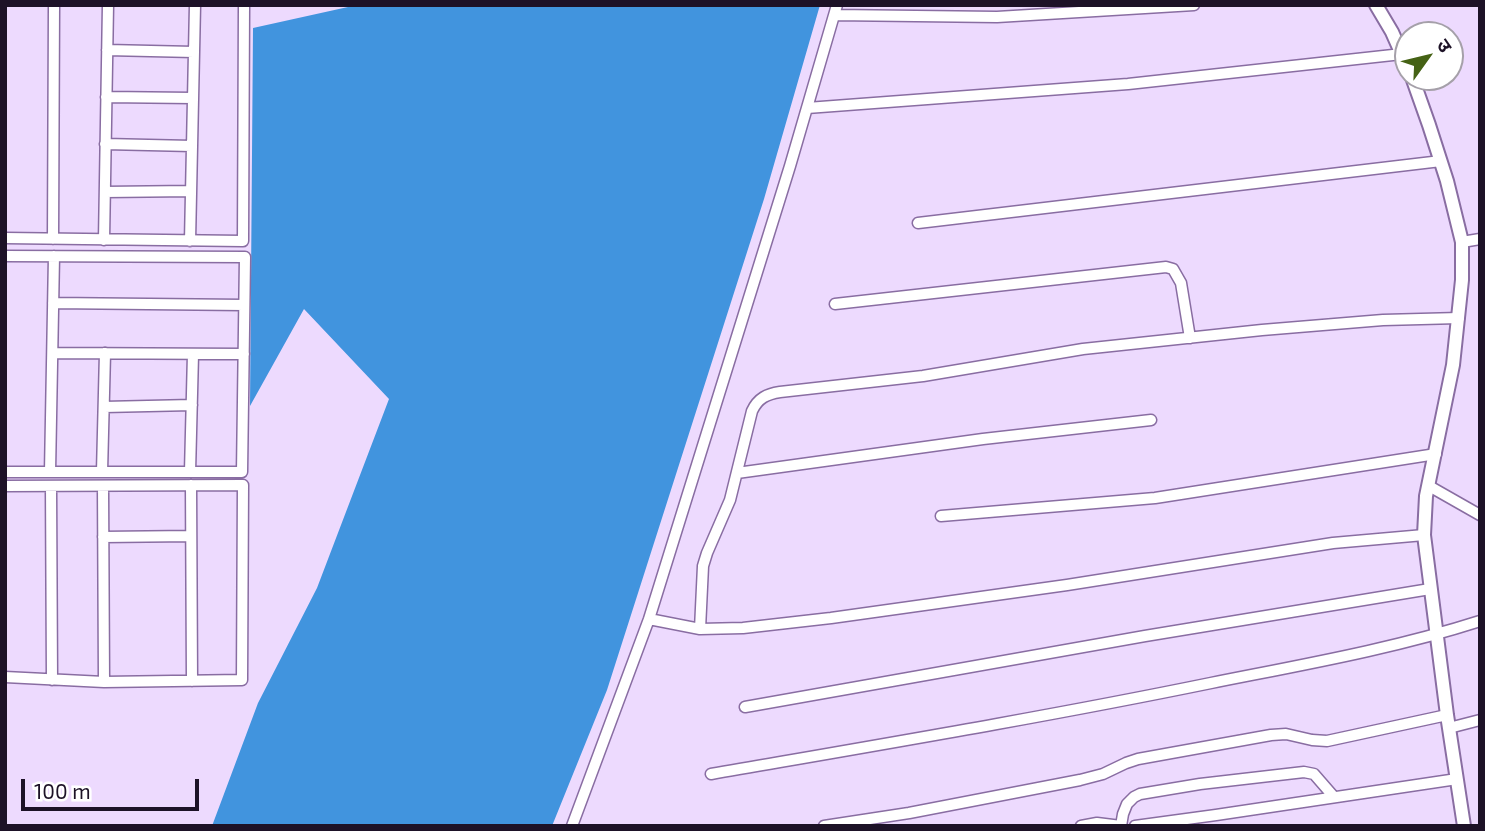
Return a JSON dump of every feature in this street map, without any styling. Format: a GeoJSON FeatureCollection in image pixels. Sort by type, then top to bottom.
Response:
{"type":"FeatureCollection","features":[{"type":"Feature","properties":{"kind":"street"},"geometry":{"type":"LineString","coordinates":[[53,239],[54,5]]}},
{"type":"Feature","properties":{"kind":"street"},"geometry":{"type":"LineString","coordinates":[[104,240],[108,5]]}},
{"type":"Feature","properties":{"kind":"street"},"geometry":{"type":"LineString","coordinates":[[190,241],[195,5]]}},
{"type":"Feature","properties":{"kind":"street"},"geometry":{"type":"LineString","coordinates":[[5,238],[243,241],[244,5]]}},
{"type":"Feature","properties":{"kind":"street"},"geometry":{"type":"LineString","coordinates":[[572,826],[649,620],[835,10],[997,17],[1194,5]]}},
{"type":"Feature","properties":{"kind":"street"},"geometry":{"type":"LineString","coordinates":[[1376,5],[1394,39]]}},
{"type":"Feature","properties":{"kind":"street"},"geometry":{"type":"LineString","coordinates":[[107,50],[194,52]]}},
{"type":"Feature","properties":{"kind":"street"},"geometry":{"type":"LineString","coordinates":[[807,108],[1128,83],[1394,55]]}},
{"type":"Feature","properties":{"kind":"street"},"geometry":{"type":"LineString","coordinates":[[1417,91],[1441,160],[1462,242],[1462,280],[1453,365],[1426,496],[1424,535],[1464,826]]}},
{"type":"Feature","properties":{"kind":"street"},"geometry":{"type":"LineString","coordinates":[[106,97],[193,98]]}},
{"type":"Feature","properties":{"kind":"street"},"geometry":{"type":"LineString","coordinates":[[105,144],[192,146]]}},
{"type":"Feature","properties":{"kind":"street"},"geometry":{"type":"LineString","coordinates":[[918,223],[1441,160]]}},
{"type":"Feature","properties":{"kind":"street"},"geometry":{"type":"LineString","coordinates":[[105,192],[191,191]]}},
{"type":"Feature","properties":{"kind":"street"},"geometry":{"type":"LineString","coordinates":[[1462,242],[1480,239]]}},
{"type":"Feature","properties":{"kind":"street"},"geometry":{"type":"LineString","coordinates":[[5,256],[244,257],[242,472],[5,472]]}},
{"type":"Feature","properties":{"kind":"street"},"geometry":{"type":"LineString","coordinates":[[50,472],[54,256]]}},
{"type":"Feature","properties":{"kind":"street"},"geometry":{"type":"LineString","coordinates":[[835,304],[1166,267],[1173,269],[1181,283],[1191,338]]}},
{"type":"Feature","properties":{"kind":"street"},"geometry":{"type":"LineString","coordinates":[[53,303],[244,305]]}},
{"type":"Feature","properties":{"kind":"street"},"geometry":{"type":"LineString","coordinates":[[700,629],[707,553],[730,500],[755,403],[772,393],[923,376],[1083,349],[1383,320],[1459,318]]}},
{"type":"Feature","properties":{"kind":"street"},"geometry":{"type":"LineString","coordinates":[[53,353],[244,354]]}},
{"type":"Feature","properties":{"kind":"street"},"geometry":{"type":"LineString","coordinates":[[102,472],[105,354]]}},
{"type":"Feature","properties":{"kind":"street"},"geometry":{"type":"LineString","coordinates":[[190,472],[193,354]]}},
{"type":"Feature","properties":{"kind":"street"},"geometry":{"type":"LineString","coordinates":[[104,407],[192,405]]}},
{"type":"Feature","properties":{"kind":"street"},"geometry":{"type":"LineString","coordinates":[[737,473],[984,439],[1151,420]]}},
{"type":"Feature","properties":{"kind":"street"},"geometry":{"type":"LineString","coordinates":[[941,516],[1155,498],[1436,454]]}},
{"type":"Feature","properties":{"kind":"street"},"geometry":{"type":"LineString","coordinates":[[191,485],[192,681]]}},
{"type":"Feature","properties":{"kind":"street"},"geometry":{"type":"LineString","coordinates":[[5,486],[243,485],[242,680],[104,682],[5,677]]}},
{"type":"Feature","properties":{"kind":"street"},"geometry":{"type":"LineString","coordinates":[[51,486],[52,680]]}},
{"type":"Feature","properties":{"kind":"street"},"geometry":{"type":"LineString","coordinates":[[103,486],[104,682]]}},
{"type":"Feature","properties":{"kind":"street"},"geometry":{"type":"LineString","coordinates":[[1429,486],[1480,515]]}},
{"type":"Feature","properties":{"kind":"street"},"geometry":{"type":"LineString","coordinates":[[649,620],[700,629],[743,628],[831,618],[1333,543],[1424,535]]}},
{"type":"Feature","properties":{"kind":"street"},"geometry":{"type":"LineString","coordinates":[[103,537],[191,536]]}},
{"type":"Feature","properties":{"kind":"street"},"geometry":{"type":"LineString","coordinates":[[746,707],[1144,636],[1430,589]]}},
{"type":"Feature","properties":{"kind":"street"},"geometry":{"type":"LineString","coordinates":[[711,774],[1092,707],[1436,635],[1480,621]]}},
{"type":"Feature","properties":{"kind":"street"},"geometry":{"type":"LineString","coordinates":[[824,826],[909,813],[1080,780],[1103,774],[1138,759],[1260,737],[1286,734],[1327,741],[1448,722],[1480,720]]}},
{"type":"Feature","properties":{"kind":"street"},"geometry":{"type":"LineString","coordinates":[[1081,826],[1121,826],[1125,808],[1134,797],[1156,790],[1304,772],[1314,774],[1334,797]]}},
{"type":"Feature","properties":{"kind":"street"},"geometry":{"type":"LineString","coordinates":[[1135,826],[1457,779]]}},
{"type":"Feature","properties":{"kind":"water"},"geometry":{"type":"Polygon","coordinates":[[[357,5],[820,5],[764,199],[607,690],[552,826],[212,826],[258,703],[317,588],[389,399],[304,309],[250,406],[253,28],[357,5]]]}}]}
